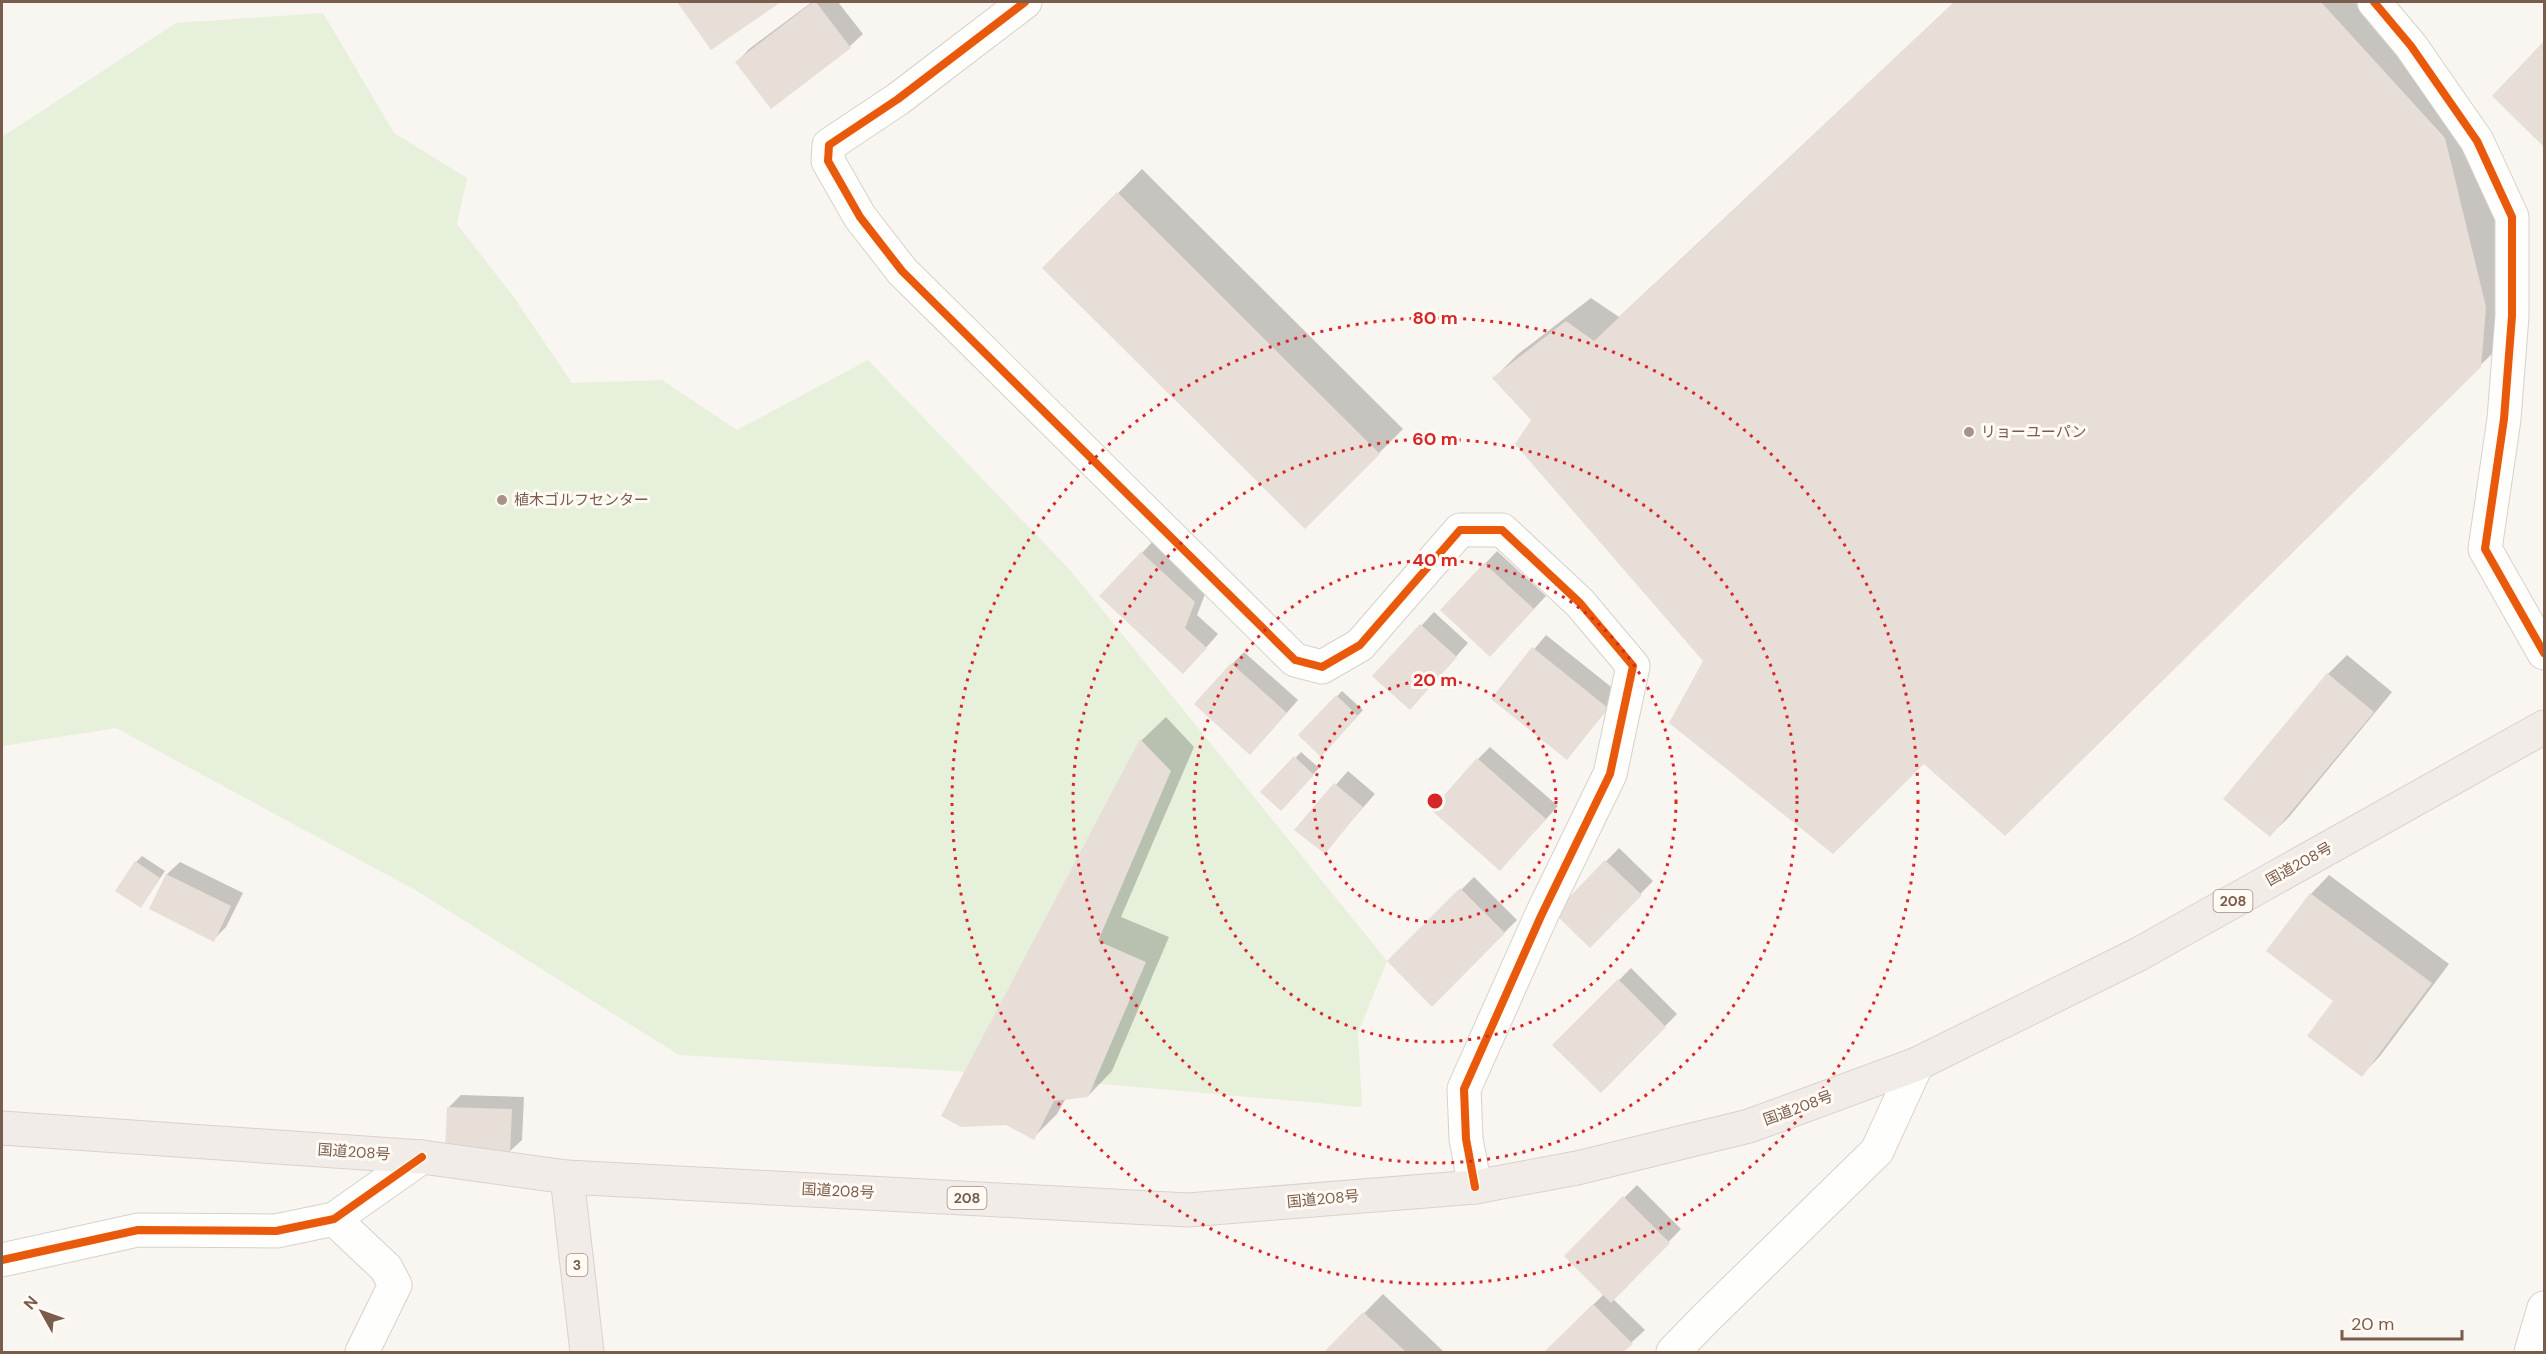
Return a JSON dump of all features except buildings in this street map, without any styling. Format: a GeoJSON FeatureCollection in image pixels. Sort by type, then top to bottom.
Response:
{"type":"FeatureCollection","features":[{"type":"Feature","properties":{"kind":"highway","name":"国道208号"},"geometry":{"type":"LineString","coordinates":[[2,1128],[422,1157],[567,1177],[1188,1210],[1475,1187],[1577,1168],[1749,1126],[1917,1064],[2139,954],[2544,727]]}},
{"type":"Feature","properties":{"kind":"highway","name":"3"},"geometry":{"type":"LineString","coordinates":[[567,1177],[587,1353]]}},
{"type":"Feature","properties":{"kind":"street"},"geometry":{"type":"LineString","coordinates":[[1025,2],[898,99],[830,146],[828,161],[860,218],[902,271],[1295,660],[1322,667],[1360,645],[1460,530],[1502,530],[1580,603],[1633,666],[1610,774],[1541,916],[1464,1089],[1466,1139],[1475,1187]]}},
{"type":"Feature","properties":{"kind":"street"},"geometry":{"type":"LineString","coordinates":[[2374,2],[2411,46],[2477,141],[2512,217],[2512,316],[2504,419],[2485,549],[2544,653]]}},
{"type":"Feature","properties":{"kind":"street"},"geometry":{"type":"LineString","coordinates":[[1673,1353],[1705,1318],[1877,1151],[1917,1064]]}},
{"type":"Feature","properties":{"kind":"street"},"geometry":{"type":"LineString","coordinates":[[2,1260],[138,1230],[276,1231],[334,1219],[422,1157]]}},
{"type":"Feature","properties":{"kind":"street"},"geometry":{"type":"LineString","coordinates":[[334,1219],[386,1268],[395,1285],[362,1353]]}},
{"type":"Feature","properties":{"kind":"street"},"geometry":{"type":"LineString","coordinates":[[2531,1353],[2544,1308]]}},
{"type":"Feature","properties":{"kind":"street"},"geometry":{"type":"LineString","coordinates":[[1698,1353],[1705,1318]]}},
{"type":"Feature","properties":{"kind":"green space","name":"植木ゴルフセンター"},"geometry":{"type":"Polygon","coordinates":[[[323,13],[394,133],[467,178],[457,224],[513,296],[572,383],[662,380],[737,430],[868,360],[1070,570],[1387,961],[1358,1033],[1362,1107],[955,1071],[679,1055],[417,891],[116,728],[2,746],[2,137],[176,23],[323,13]]]}},
{"type":"Feature","properties":{"kind":"cycle path"},"geometry":{"type":"LineString","coordinates":[[1025,2],[898,99],[829,145],[828,161],[860,217],[902,271],[1295,660],[1322,667],[1360,645],[1460,530],[1502,530],[1580,603],[1633,666],[1610,774],[1541,916],[1464,1089],[1466,1139],[1475,1187]]}},
{"type":"Feature","properties":{"kind":"cycle path"},"geometry":{"type":"LineString","coordinates":[[2374,2],[2411,46],[2477,141],[2512,217],[2512,316],[2504,419],[2485,549],[2544,653]]}},
{"type":"Feature","properties":{"kind":"cycle path"},"geometry":{"type":"LineString","coordinates":[[2,1260],[138,1230],[276,1231],[334,1219],[422,1157]]}},
{"type":"Feature","properties":{"kind":"place","name":"リョーユーパン"},"geometry":{"type":"Point","coordinates":[1969,432]}},
{"type":"Feature","properties":{"kind":"place","name":"植木ゴルフセンター"},"geometry":{"type":"Point","coordinates":[502,500]}}]}
